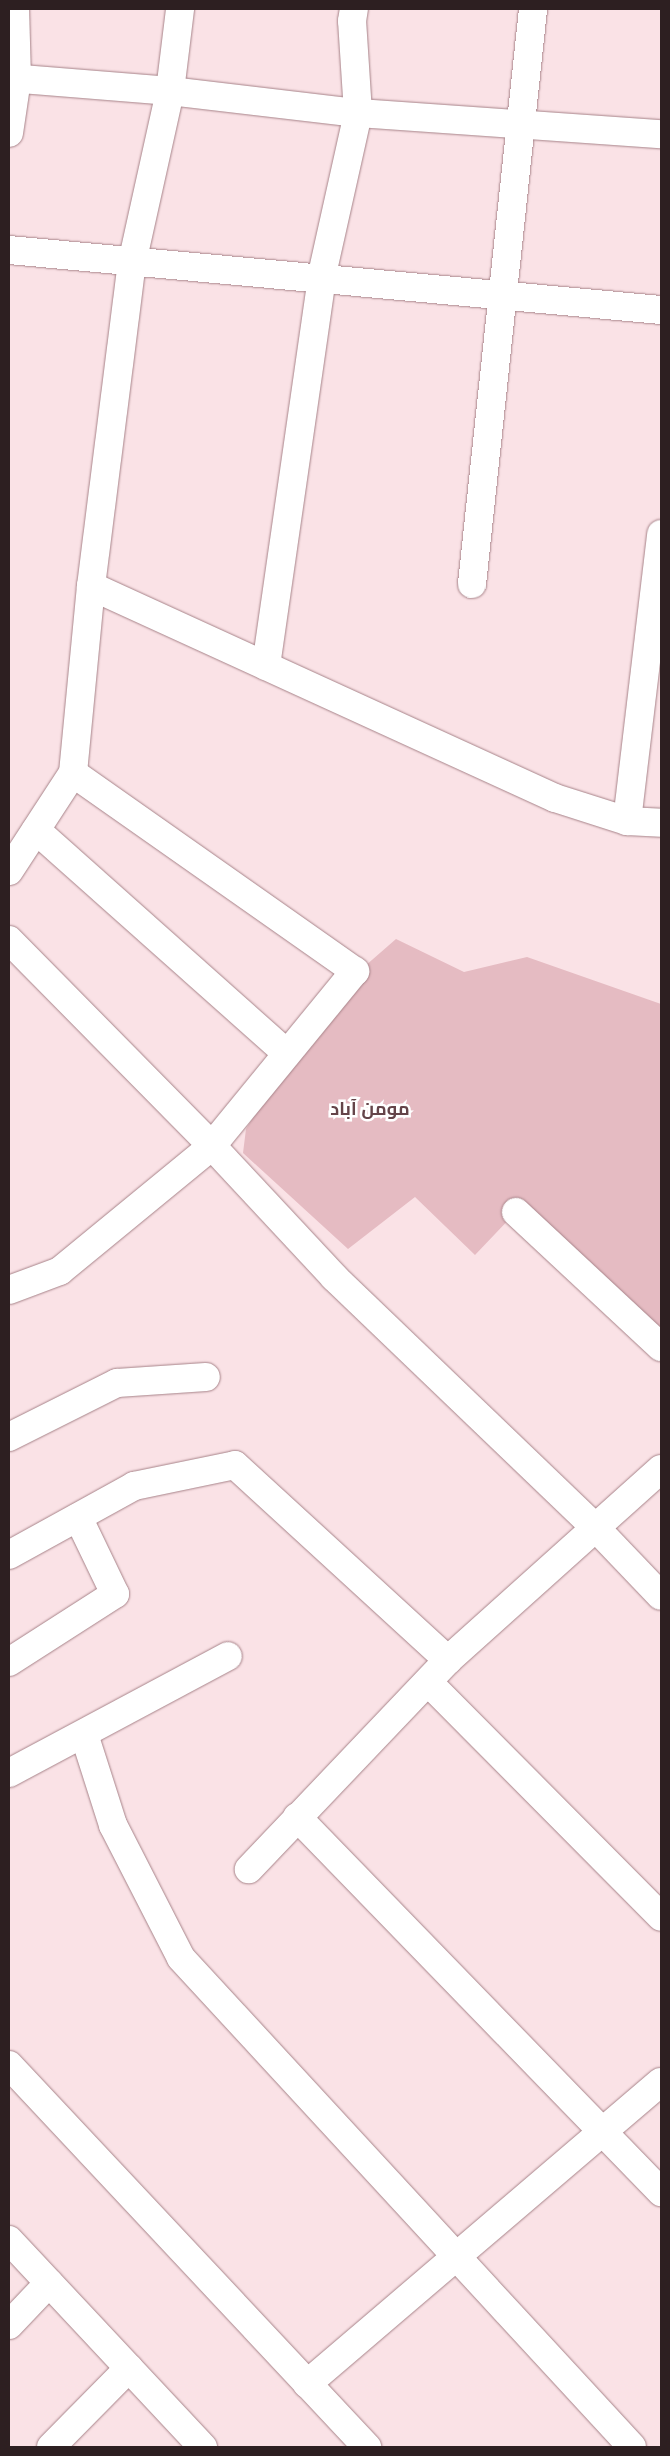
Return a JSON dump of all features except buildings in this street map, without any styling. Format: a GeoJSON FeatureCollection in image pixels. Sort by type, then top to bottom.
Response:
{"type":"FeatureCollection","features":[{"type":"Feature","properties":{"kind":"street"},"geometry":{"type":"LineString","coordinates":[[9,133],[15,9]]}},
{"type":"Feature","properties":{"kind":"street"},"geometry":{"type":"LineString","coordinates":[[9,871],[74,773],[91,586],[132,264],[170,91],[180,9]]}},
{"type":"Feature","properties":{"kind":"street"},"geometry":{"type":"LineString","coordinates":[[266,666],[324,280],[358,113],[352,22],[354,9]]}},
{"type":"Feature","properties":{"kind":"street"},"geometry":{"type":"LineString","coordinates":[[472,584],[501,296],[533,9]]}},
{"type":"Feature","properties":{"kind":"street"},"geometry":{"type":"LineString","coordinates":[[13,78],[170,91],[358,113],[521,122],[661,134]]}},
{"type":"Feature","properties":{"kind":"street"},"geometry":{"type":"LineString","coordinates":[[9,250],[132,264],[661,310]]}},
{"type":"Feature","properties":{"kind":"street"},"geometry":{"type":"LineString","coordinates":[[628,822],[661,534]]}},
{"type":"Feature","properties":{"kind":"street"},"geometry":{"type":"LineString","coordinates":[[91,586],[555,798],[628,822],[661,823]]}},
{"type":"Feature","properties":{"kind":"street"},"geometry":{"type":"LineString","coordinates":[[9,1290],[60,1271],[212,1146],[354,971],[74,773]]}},
{"type":"Feature","properties":{"kind":"street"},"geometry":{"type":"LineString","coordinates":[[36,830],[286,1053]]}},
{"type":"Feature","properties":{"kind":"street"},"geometry":{"type":"LineString","coordinates":[[9,940],[212,1146],[334,1277],[595,1527],[661,1596]]}},
{"type":"Feature","properties":{"kind":"street"},"geometry":{"type":"LineString","coordinates":[[516,1212],[661,1347]]}},
{"type":"Feature","properties":{"kind":"street"},"geometry":{"type":"LineString","coordinates":[[9,1437],[116,1383],[206,1377]]}},
{"type":"Feature","properties":{"kind":"street"},"geometry":{"type":"LineString","coordinates":[[9,1555],[134,1486],[235,1465],[448,1660]]}},
{"type":"Feature","properties":{"kind":"street"},"geometry":{"type":"LineString","coordinates":[[249,1869],[448,1660],[661,1469]]}},
{"type":"Feature","properties":{"kind":"street"},"geometry":{"type":"LineString","coordinates":[[9,1662],[115,1594],[78,1517]]}},
{"type":"Feature","properties":{"kind":"street"},"geometry":{"type":"LineString","coordinates":[[9,1773],[228,1656]]}},
{"type":"Feature","properties":{"kind":"street"},"geometry":{"type":"LineString","coordinates":[[428,1682],[661,1917]]}},
{"type":"Feature","properties":{"kind":"street"},"geometry":{"type":"LineString","coordinates":[[84,1734],[113,1825],[182,1958],[455,2257],[632,2447]]}},
{"type":"Feature","properties":{"kind":"street"},"geometry":{"type":"LineString","coordinates":[[297,1818],[661,2192]]}},
{"type":"Feature","properties":{"kind":"street"},"geometry":{"type":"LineString","coordinates":[[9,2064],[367,2447]]}},
{"type":"Feature","properties":{"kind":"street"},"geometry":{"type":"LineString","coordinates":[[307,2384],[661,2082]]}},
{"type":"Feature","properties":{"kind":"street"},"geometry":{"type":"LineString","coordinates":[[9,2240],[203,2447]]}},
{"type":"Feature","properties":{"kind":"street"},"geometry":{"type":"LineString","coordinates":[[9,2325],[49,2283]]}},
{"type":"Feature","properties":{"kind":"street"},"geometry":{"type":"LineString","coordinates":[[51,2447],[130,2368]]}},
{"type":"Feature","properties":{"kind":"shaded area"},"geometry":{"type":"Polygon","coordinates":[[[396,939],[464,972],[527,957],[661,1004],[661,1349],[517,1211],[475,1255],[415,1197],[348,1249],[243,1153],[246,1129],[257,1111],[357,973],[396,939]]]}},
{"type":"Feature","properties":{"kind":"district","name":"مومن آباد"},"geometry":{"type":"Point","coordinates":[370,1109]}}]}
